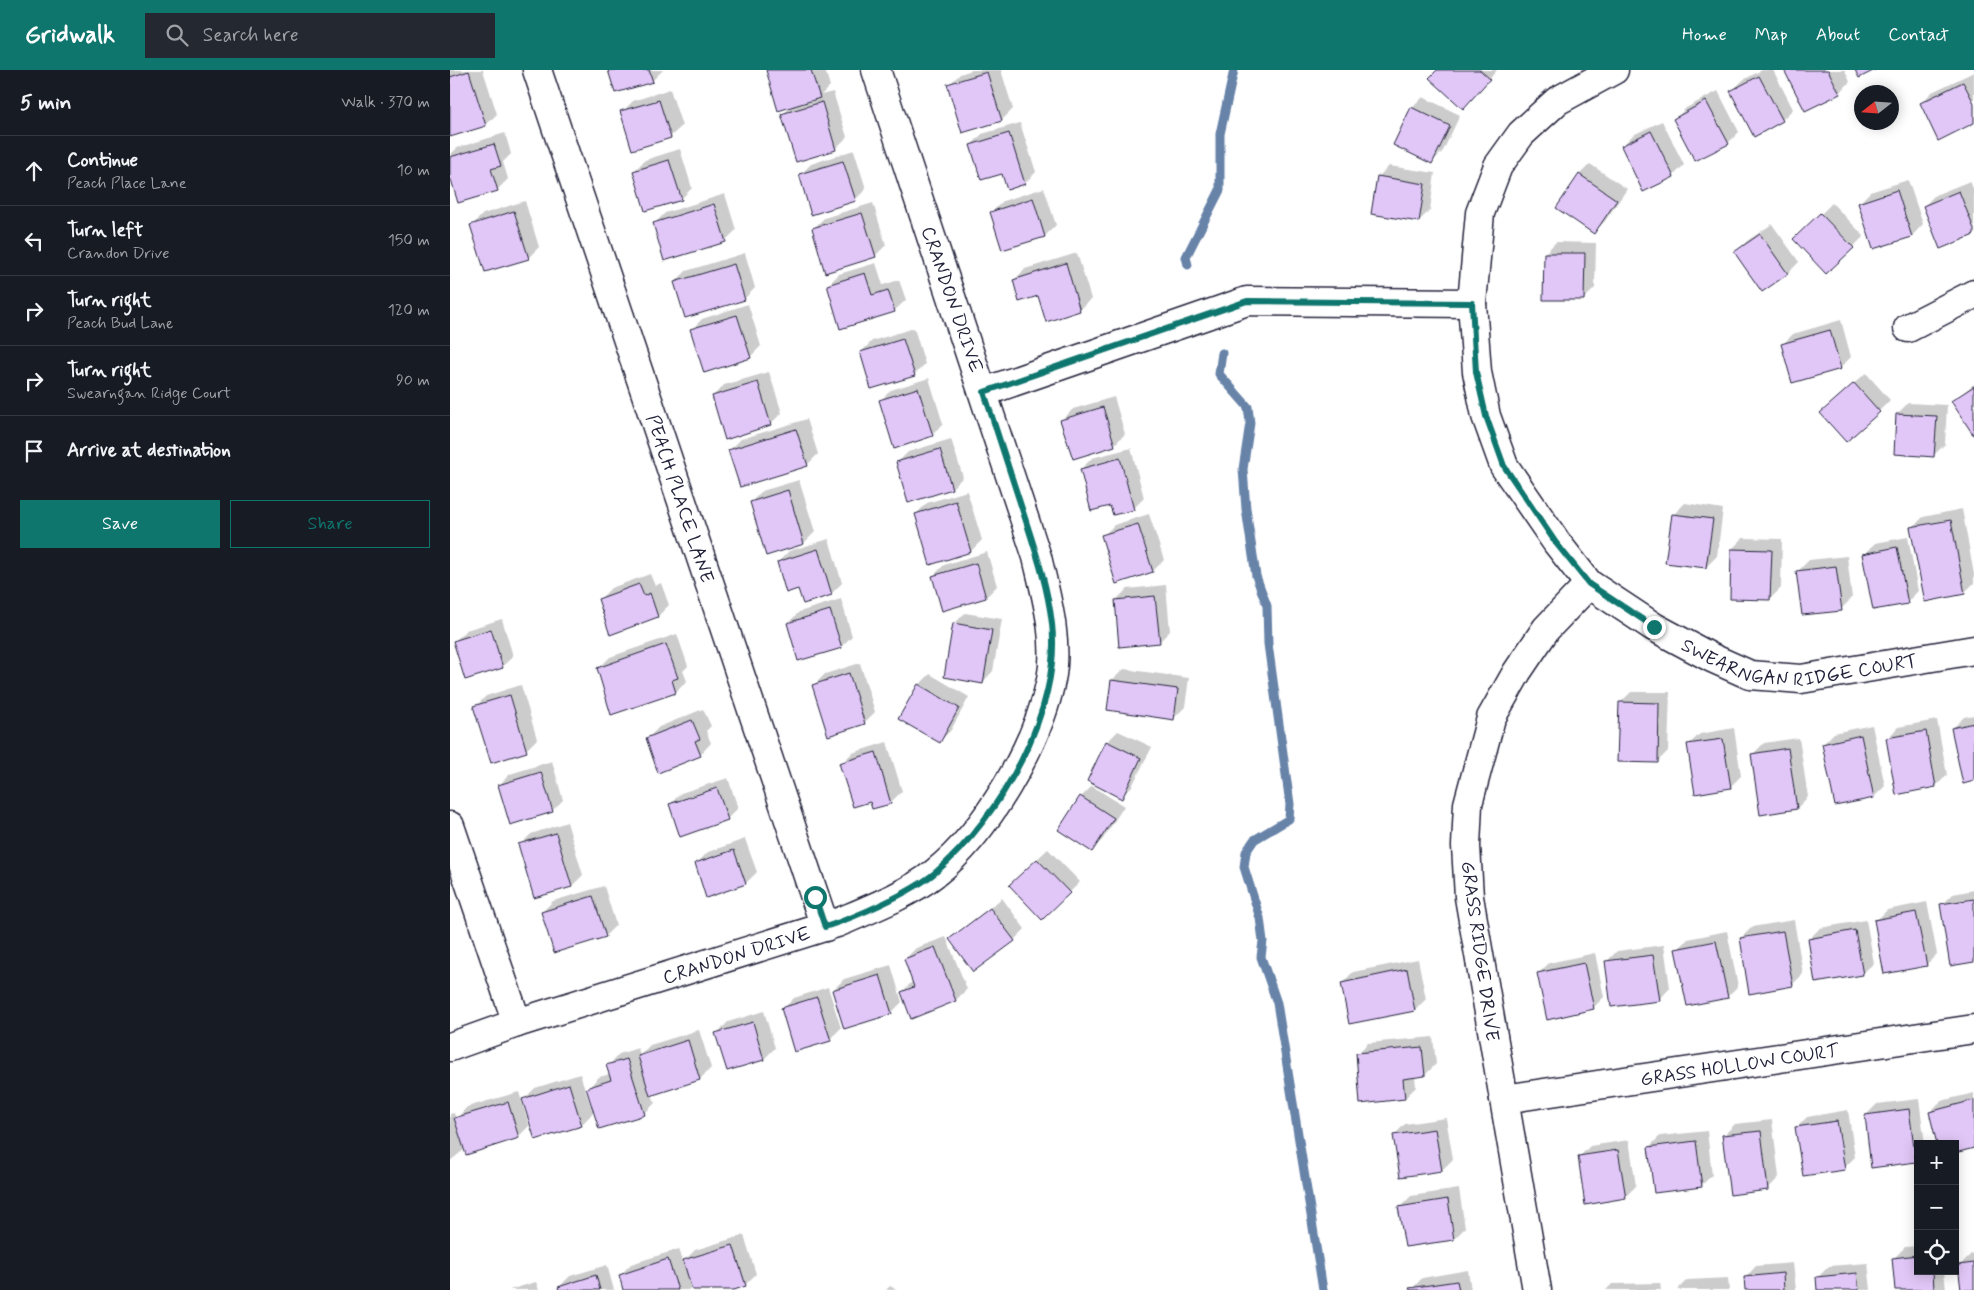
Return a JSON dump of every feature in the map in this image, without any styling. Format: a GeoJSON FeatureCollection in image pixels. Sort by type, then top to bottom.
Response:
{"type":"FeatureCollection","features":[{"type":"Feature","properties":{"kind":"street","name":"PEACH PLACE LANE"},"geometry":{"type":"LineString","coordinates":[[537,70],[825,927]]}},
{"type":"Feature","properties":{"kind":"street","name":"CRANDON DRIVE"},"geometry":{"type":"LineString","coordinates":[[450,1047],[517,1023],[825,927],[883,903],[934,873],[970,840],[1007,786],[1036,729],[1051,679],[1052,624],[1037,557],[876,70]]}},
{"type":"Feature","properties":{"kind":"street","name":"SWEARNGAN RIDGE COURT"},"geometry":{"type":"LineString","coordinates":[[1614,70],[1557,101],[1521,134],[1498,166],[1480,213],[1472,303],[1476,372],[1486,416],[1504,466],[1556,543],[1589,584],[1654,627],[1712,658],[1750,675],[1801,679],[1974,650]]}},
{"type":"Feature","properties":{"kind":"street"},"geometry":{"type":"LineString","coordinates":[[1908,328],[1974,294]]}},
{"type":"Feature","properties":{"kind":"street"},"geometry":{"type":"LineString","coordinates":[[984,392],[1247,301],[1472,303]]}},
{"type":"Feature","properties":{"kind":"street","name":"GRASS RIDGE DRIVE"},"geometry":{"type":"LineString","coordinates":[[1537,1290],[1469,897],[1466,846],[1468,804],[1480,755],[1496,710],[1516,672],[1546,629],[1589,584]]}},
{"type":"Feature","properties":{"kind":"street"},"geometry":{"type":"LineString","coordinates":[[450,826],[517,1023]]}},
{"type":"Feature","properties":{"kind":"street","name":"GRASS HOLLOW COURT"},"geometry":{"type":"LineString","coordinates":[[1504,1099],[1974,1029]]}},
{"type":"Feature","properties":{"kind":"building"},"geometry":{"type":"Polygon","coordinates":[[[608,70],[649,70],[653,82],[615,93],[608,70]]]}},
{"type":"Feature","properties":{"kind":"building"},"geometry":{"type":"Polygon","coordinates":[[[766,70],[811,70],[820,98],[778,111],[766,70]]]}},
{"type":"Feature","properties":{"kind":"building"},"geometry":{"type":"Polygon","coordinates":[[[1437,70],[1480,70],[1490,79],[1463,109],[1429,78],[1437,70]]]}},
{"type":"Feature","properties":{"kind":"building"},"geometry":{"type":"Polygon","coordinates":[[[1784,70],[1828,70],[1840,94],[1805,111],[1784,70]]]}},
{"type":"Feature","properties":{"kind":"building"},"geometry":{"type":"Polygon","coordinates":[[[1855,70],[1875,70],[1859,78],[1855,70]]]}},
{"type":"Feature","properties":{"kind":"building"},"geometry":{"type":"Polygon","coordinates":[[[469,71],[486,126],[450,137],[450,77],[469,71]]]}},
{"type":"Feature","properties":{"kind":"building"},"geometry":{"type":"Polygon","coordinates":[[[987,72],[1002,121],[962,133],[947,84],[987,72]]]}},
{"type":"Feature","properties":{"kind":"building"},"geometry":{"type":"Polygon","coordinates":[[[1759,76],[1783,121],[1754,137],[1730,91],[1759,76]]]}},
{"type":"Feature","properties":{"kind":"building"},"geometry":{"type":"Polygon","coordinates":[[[1963,82],[1974,103],[1974,123],[1938,141],[1920,103],[1963,82]]]}},
{"type":"Feature","properties":{"kind":"building"},"geometry":{"type":"Polygon","coordinates":[[[659,100],[671,138],[632,150],[620,111],[659,100]]]}},
{"type":"Feature","properties":{"kind":"building"},"geometry":{"type":"Polygon","coordinates":[[[1706,101],[1729,144],[1695,161],[1673,119],[1706,101]]]}},
{"type":"Feature","properties":{"kind":"building"},"geometry":{"type":"Polygon","coordinates":[[[822,102],[836,150],[796,162],[781,114],[822,102]]]}},
{"type":"Feature","properties":{"kind":"building"},"geometry":{"type":"Polygon","coordinates":[[[1411,107],[1450,126],[1432,164],[1393,145],[1411,107]]]}},
{"type":"Feature","properties":{"kind":"building"},"geometry":{"type":"Polygon","coordinates":[[[1651,131],[1674,177],[1643,192],[1621,146],[1651,131]]]}},
{"type":"Feature","properties":{"kind":"building"},"geometry":{"type":"Polygon","coordinates":[[[1009,133],[1025,184],[1007,190],[1002,174],[981,180],[970,145],[1009,133]]]}},
{"type":"Feature","properties":{"kind":"building"},"geometry":{"type":"Polygon","coordinates":[[[494,144],[501,166],[491,169],[498,191],[458,203],[450,176],[450,157],[494,144]]]}},
{"type":"Feature","properties":{"kind":"building"},"geometry":{"type":"Polygon","coordinates":[[[669,160],[682,200],[645,211],[633,171],[669,160]]]}},
{"type":"Feature","properties":{"kind":"building"},"geometry":{"type":"Polygon","coordinates":[[[843,161],[856,201],[811,215],[799,174],[843,161]]]}},
{"type":"Feature","properties":{"kind":"building"},"geometry":{"type":"Polygon","coordinates":[[[1579,174],[1617,200],[1594,234],[1556,208],[1579,174]]]}},
{"type":"Feature","properties":{"kind":"building"},"geometry":{"type":"Polygon","coordinates":[[[1377,176],[1425,184],[1419,222],[1371,214],[1377,176]]]}},
{"type":"Feature","properties":{"kind":"building"},"geometry":{"type":"Polygon","coordinates":[[[1897,190],[1912,237],[1873,249],[1858,203],[1897,190]]]}},
{"type":"Feature","properties":{"kind":"building"},"geometry":{"type":"Polygon","coordinates":[[[1959,191],[1974,229],[1974,235],[1940,249],[1923,206],[1959,191]]]}},
{"type":"Feature","properties":{"kind":"building"},"geometry":{"type":"Polygon","coordinates":[[[1033,198],[1045,237],[1002,250],[990,212],[1033,198]]]}},
{"type":"Feature","properties":{"kind":"building"},"geometry":{"type":"Polygon","coordinates":[[[714,204],[726,242],[664,261],[653,223],[714,204]]]}},
{"type":"Feature","properties":{"kind":"building"},"geometry":{"type":"Polygon","coordinates":[[[514,211],[529,259],[485,272],[470,225],[514,211]]]}},
{"type":"Feature","properties":{"kind":"building"},"geometry":{"type":"Polygon","coordinates":[[[862,213],[876,257],[825,273],[812,228],[862,213]]]}},
{"type":"Feature","properties":{"kind":"building"},"geometry":{"type":"Polygon","coordinates":[[[1820,213],[1854,248],[1826,274],[1793,239],[1820,213]]]}},
{"type":"Feature","properties":{"kind":"building"},"geometry":{"type":"Polygon","coordinates":[[[1760,234],[1788,274],[1762,292],[1734,252],[1760,234]]]}},
{"type":"Feature","properties":{"kind":"building"},"geometry":{"type":"Polygon","coordinates":[[[1544,253],[1585,253],[1584,300],[1543,300],[1544,253]]]}},
{"type":"Feature","properties":{"kind":"building"},"geometry":{"type":"Polygon","coordinates":[[[1066,263],[1080,311],[1046,322],[1038,296],[1019,302],[1013,280],[1066,263]]]}},
{"type":"Feature","properties":{"kind":"building"},"geometry":{"type":"Polygon","coordinates":[[[734,264],[745,300],[685,318],[674,282],[734,264]]]}},
{"type":"Feature","properties":{"kind":"building"},"geometry":{"type":"Polygon","coordinates":[[[865,273],[872,295],[888,290],[895,312],[840,329],[827,285],[865,273]]]}},
{"type":"Feature","properties":{"kind":"building"},"geometry":{"type":"Polygon","coordinates":[[[737,315],[751,358],[704,373],[690,329],[737,315]]]}},
{"type":"Feature","properties":{"kind":"building"},"geometry":{"type":"Polygon","coordinates":[[[1830,330],[1841,369],[1792,383],[1781,344],[1830,330]]]}},
{"type":"Feature","properties":{"kind":"building"},"geometry":{"type":"Polygon","coordinates":[[[903,339],[915,376],[871,389],[860,352],[903,339]]]}},
{"type":"Feature","properties":{"kind":"building"},"geometry":{"type":"Polygon","coordinates":[[[758,382],[771,425],[725,440],[712,396],[758,382]]]}},
{"type":"Feature","properties":{"kind":"building"},"geometry":{"type":"Polygon","coordinates":[[[1854,383],[1880,412],[1846,442],[1820,413],[1854,383]]]}},
{"type":"Feature","properties":{"kind":"building"},"geometry":{"type":"Polygon","coordinates":[[[1974,386],[1974,436],[1951,401],[1974,386]]]}},
{"type":"Feature","properties":{"kind":"building"},"geometry":{"type":"Polygon","coordinates":[[[918,388],[933,436],[894,449],[879,400],[918,388]]]}},
{"type":"Feature","properties":{"kind":"building"},"geometry":{"type":"Polygon","coordinates":[[[1103,407],[1115,446],[1073,459],[1060,420],[1103,407]]]}},
{"type":"Feature","properties":{"kind":"building"},"geometry":{"type":"Polygon","coordinates":[[[1896,414],[1937,416],[1934,457],[1894,454],[1896,414]]]}},
{"type":"Feature","properties":{"kind":"building"},"geometry":{"type":"Polygon","coordinates":[[[796,429],[808,466],[740,487],[728,450],[796,429]]]}},
{"type":"Feature","properties":{"kind":"building"},"geometry":{"type":"Polygon","coordinates":[[[940,449],[952,489],[908,503],[896,462],[940,449]]]}},
{"type":"Feature","properties":{"kind":"building"},"geometry":{"type":"Polygon","coordinates":[[[1120,458],[1134,510],[1113,515],[1110,506],[1091,511],[1080,469],[1120,458]]]}},
{"type":"Feature","properties":{"kind":"building"},"geometry":{"type":"Polygon","coordinates":[[[788,490],[804,544],[766,556],[750,502],[788,490]]]}},
{"type":"Feature","properties":{"kind":"building"},"geometry":{"type":"Polygon","coordinates":[[[956,501],[971,552],[930,565],[915,514],[956,501]]]}},
{"type":"Feature","properties":{"kind":"building"},"geometry":{"type":"Polygon","coordinates":[[[1672,514],[1713,519],[1706,568],[1665,563],[1672,514]]]}},
{"type":"Feature","properties":{"kind":"building"},"geometry":{"type":"Polygon","coordinates":[[[1951,520],[1965,594],[1925,602],[1910,527],[1951,520]]]}},
{"type":"Feature","properties":{"kind":"building"},"geometry":{"type":"Polygon","coordinates":[[[1138,524],[1153,572],[1116,584],[1101,535],[1138,524]]]}},
{"type":"Feature","properties":{"kind":"building"},"geometry":{"type":"Polygon","coordinates":[[[1897,547],[1908,604],[1873,610],[1862,554],[1897,547]]]}},
{"type":"Feature","properties":{"kind":"building"},"geometry":{"type":"Polygon","coordinates":[[[818,549],[832,595],[803,604],[798,589],[786,593],[777,562],[818,549]]]}},
{"type":"Feature","properties":{"kind":"building"},"geometry":{"type":"Polygon","coordinates":[[[1731,549],[1772,550],[1770,600],[1730,599],[1731,549]]]}},
{"type":"Feature","properties":{"kind":"building"},"geometry":{"type":"Polygon","coordinates":[[[976,563],[986,598],[942,611],[932,576],[976,563]]]}},
{"type":"Feature","properties":{"kind":"building"},"geometry":{"type":"Polygon","coordinates":[[[1836,566],[1842,611],[1802,615],[1796,571],[1836,566]]]}},
{"type":"Feature","properties":{"kind":"building"},"geometry":{"type":"Polygon","coordinates":[[[639,584],[644,596],[650,593],[658,617],[610,635],[598,599],[639,584]]]}},
{"type":"Feature","properties":{"kind":"building"},"geometry":{"type":"Polygon","coordinates":[[[1155,596],[1160,643],[1119,647],[1115,600],[1155,596]]]}},
{"type":"Feature","properties":{"kind":"building"},"geometry":{"type":"Polygon","coordinates":[[[830,610],[842,648],[798,661],[787,623],[830,610]]]}},
{"type":"Feature","properties":{"kind":"building"},"geometry":{"type":"Polygon","coordinates":[[[953,623],[992,630],[983,684],[944,677],[953,623]]]}},
{"type":"Feature","properties":{"kind":"building"},"geometry":{"type":"Polygon","coordinates":[[[491,629],[503,668],[465,680],[453,641],[491,629]]]}},
{"type":"Feature","properties":{"kind":"building"},"geometry":{"type":"Polygon","coordinates":[[[666,644],[678,678],[672,680],[676,693],[611,715],[597,668],[666,644]]]}},
{"type":"Feature","properties":{"kind":"building"},"geometry":{"type":"Polygon","coordinates":[[[849,673],[865,724],[828,736],[812,685],[849,673]]]}},
{"type":"Feature","properties":{"kind":"building"},"geometry":{"type":"Polygon","coordinates":[[[1111,680],[1178,689],[1174,720],[1107,710],[1111,680]]]}},
{"type":"Feature","properties":{"kind":"building"},"geometry":{"type":"Polygon","coordinates":[[[918,684],[959,708],[940,743],[898,719],[918,684]]]}},
{"type":"Feature","properties":{"kind":"building"},"geometry":{"type":"Polygon","coordinates":[[[510,695],[527,752],[491,763],[473,706],[510,695]]]}},
{"type":"Feature","properties":{"kind":"building"},"geometry":{"type":"Polygon","coordinates":[[[1619,702],[1659,703],[1658,763],[1617,762],[1619,702]]]}},
{"type":"Feature","properties":{"kind":"building"},"geometry":{"type":"Polygon","coordinates":[[[692,720],[700,739],[695,741],[701,756],[658,773],[646,738],[692,720]]]}},
{"type":"Feature","properties":{"kind":"building"},"geometry":{"type":"Polygon","coordinates":[[[1974,723],[1974,781],[1963,784],[1951,728],[1974,723]]]}},
{"type":"Feature","properties":{"kind":"building"},"geometry":{"type":"Polygon","coordinates":[[[1926,731],[1936,787],[1896,795],[1886,738],[1926,731]]]}},
{"type":"Feature","properties":{"kind":"building"},"geometry":{"type":"Polygon","coordinates":[[[1861,735],[1874,798],[1835,806],[1822,744],[1861,735]]]}},
{"type":"Feature","properties":{"kind":"building"},"geometry":{"type":"Polygon","coordinates":[[[1723,739],[1731,788],[1695,794],[1687,744],[1723,739]]]}},
{"type":"Feature","properties":{"kind":"building"},"geometry":{"type":"Polygon","coordinates":[[[1106,741],[1141,758],[1122,799],[1087,781],[1106,741]]]}},
{"type":"Feature","properties":{"kind":"building"},"geometry":{"type":"Polygon","coordinates":[[[1788,748],[1797,809],[1760,815],[1751,754],[1788,748]]]}},
{"type":"Feature","properties":{"kind":"building"},"geometry":{"type":"Polygon","coordinates":[[[876,752],[891,804],[872,809],[870,802],[853,807],[839,763],[876,752]]]}},
{"type":"Feature","properties":{"kind":"building"},"geometry":{"type":"Polygon","coordinates":[[[541,772],[553,812],[510,825],[498,785],[541,772]]]}},
{"type":"Feature","properties":{"kind":"building"},"geometry":{"type":"Polygon","coordinates":[[[717,788],[728,820],[680,837],[669,804],[717,788]]]}},
{"type":"Feature","properties":{"kind":"building"},"geometry":{"type":"Polygon","coordinates":[[[1080,796],[1114,818],[1092,852],[1058,830],[1080,796]]]}},
{"type":"Feature","properties":{"kind":"building"},"geometry":{"type":"Polygon","coordinates":[[[556,833],[572,887],[534,898],[518,844],[556,833]]]}},
{"type":"Feature","properties":{"kind":"building"},"geometry":{"type":"Polygon","coordinates":[[[734,850],[746,884],[706,898],[695,863],[734,850]]]}},
{"type":"Feature","properties":{"kind":"building"},"geometry":{"type":"Polygon","coordinates":[[[1037,859],[1070,893],[1042,920],[1009,885],[1037,859]]]}},
{"type":"Feature","properties":{"kind":"building"},"geometry":{"type":"Polygon","coordinates":[[[593,896],[606,937],[554,953],[541,912],[593,896]]]}},
{"type":"Feature","properties":{"kind":"building"},"geometry":{"type":"Polygon","coordinates":[[[1974,899],[1974,962],[1950,966],[1940,904],[1974,899]]]}},
{"type":"Feature","properties":{"kind":"building"},"geometry":{"type":"Polygon","coordinates":[[[990,908],[1015,941],[973,972],[949,939],[990,908]]]}},
{"type":"Feature","properties":{"kind":"building"},"geometry":{"type":"Polygon","coordinates":[[[1916,912],[1927,966],[1884,974],[1874,920],[1916,912]]]}},
{"type":"Feature","properties":{"kind":"building"},"geometry":{"type":"Polygon","coordinates":[[[1855,930],[1863,975],[1815,983],[1808,939],[1855,930]]]}},
{"type":"Feature","properties":{"kind":"building"},"geometry":{"type":"Polygon","coordinates":[[[1783,931],[1793,986],[1749,994],[1740,938],[1783,931]]]}},
{"type":"Feature","properties":{"kind":"building"},"geometry":{"type":"Polygon","coordinates":[[[1716,941],[1728,998],[1687,1006],[1675,949],[1716,941]]]}},
{"type":"Feature","properties":{"kind":"building"},"geometry":{"type":"Polygon","coordinates":[[[935,947],[956,1001],[911,1019],[901,992],[914,987],[904,959],[935,947]]]}},
{"type":"Feature","properties":{"kind":"building"},"geometry":{"type":"Polygon","coordinates":[[[1653,955],[1660,1001],[1611,1007],[1605,961],[1653,955]]]}},
{"type":"Feature","properties":{"kind":"building"},"geometry":{"type":"Polygon","coordinates":[[[1584,963],[1594,1009],[1547,1020],[1537,973],[1584,963]]]}},
{"type":"Feature","properties":{"kind":"building"},"geometry":{"type":"Polygon","coordinates":[[[1407,969],[1415,1011],[1349,1024],[1341,983],[1407,969]]]}},
{"type":"Feature","properties":{"kind":"building"},"geometry":{"type":"Polygon","coordinates":[[[880,975],[892,1014],[844,1029],[832,990],[880,975]]]}},
{"type":"Feature","properties":{"kind":"building"},"geometry":{"type":"Polygon","coordinates":[[[817,997],[831,1041],[794,1052],[781,1008],[817,997]]]}},
{"type":"Feature","properties":{"kind":"building"},"geometry":{"type":"Polygon","coordinates":[[[753,1022],[764,1060],[727,1071],[715,1033],[753,1022]]]}},
{"type":"Feature","properties":{"kind":"building"},"geometry":{"type":"Polygon","coordinates":[[[688,1040],[700,1080],[650,1096],[638,1056],[688,1040]]]}},
{"type":"Feature","properties":{"kind":"building"},"geometry":{"type":"Polygon","coordinates":[[[1422,1047],[1425,1076],[1403,1079],[1405,1099],[1360,1104],[1356,1053],[1422,1047]]]}},
{"type":"Feature","properties":{"kind":"building"},"geometry":{"type":"Polygon","coordinates":[[[627,1059],[645,1115],[599,1129],[586,1088],[611,1080],[606,1065],[627,1059]]]}},
{"type":"Feature","properties":{"kind":"building"},"geometry":{"type":"Polygon","coordinates":[[[569,1084],[582,1126],[535,1140],[522,1099],[569,1084]]]}},
{"type":"Feature","properties":{"kind":"building"},"geometry":{"type":"Polygon","coordinates":[[[1974,1100],[1974,1148],[1959,1152],[1959,1140],[1936,1140],[1929,1112],[1974,1100]]]}},
{"type":"Feature","properties":{"kind":"building"},"geometry":{"type":"Polygon","coordinates":[[[508,1102],[519,1138],[466,1155],[454,1118],[508,1102]]]}},
{"type":"Feature","properties":{"kind":"building"},"geometry":{"type":"Polygon","coordinates":[[[1909,1109],[1914,1162],[1871,1168],[1865,1115],[1909,1109]]]}},
{"type":"Feature","properties":{"kind":"building"},"geometry":{"type":"Polygon","coordinates":[[[1837,1121],[1845,1170],[1803,1176],[1795,1127],[1837,1121]]]}},
{"type":"Feature","properties":{"kind":"building"},"geometry":{"type":"Polygon","coordinates":[[[1435,1129],[1442,1171],[1400,1177],[1393,1135],[1435,1129]]]}},
{"type":"Feature","properties":{"kind":"building"},"geometry":{"type":"Polygon","coordinates":[[[1761,1131],[1768,1190],[1730,1195],[1722,1135],[1761,1131]]]}},
{"type":"Feature","properties":{"kind":"building"},"geometry":{"type":"Polygon","coordinates":[[[1696,1141],[1702,1187],[1654,1193],[1648,1147],[1696,1141]]]}},
{"type":"Feature","properties":{"kind":"building"},"geometry":{"type":"Polygon","coordinates":[[[1618,1150],[1626,1198],[1585,1205],[1578,1156],[1618,1150]]]}},
{"type":"Feature","properties":{"kind":"building"},"geometry":{"type":"Polygon","coordinates":[[[1448,1199],[1454,1240],[1405,1247],[1398,1207],[1448,1199]]]}},
{"type":"Feature","properties":{"kind":"building"},"geometry":{"type":"Polygon","coordinates":[[[733,1245],[746,1286],[734,1290],[692,1290],[683,1260],[733,1245]]]}},
{"type":"Feature","properties":{"kind":"building"},"geometry":{"type":"Polygon","coordinates":[[[1914,1255],[1914,1275],[1933,1275],[1934,1290],[1895,1290],[1892,1258],[1914,1255]]]}},
{"type":"Feature","properties":{"kind":"building"},"geometry":{"type":"Polygon","coordinates":[[[668,1259],[678,1290],[623,1290],[619,1275],[668,1259]]]}},
{"type":"Feature","properties":{"kind":"building"},"geometry":{"type":"Polygon","coordinates":[[[1974,1263],[1974,1290],[1961,1290],[1959,1265],[1974,1263]]]}},
{"type":"Feature","properties":{"kind":"building"},"geometry":{"type":"Polygon","coordinates":[[[1783,1273],[1784,1290],[1745,1290],[1744,1277],[1783,1273]]]}},
{"type":"Feature","properties":{"kind":"building"},"geometry":{"type":"Polygon","coordinates":[[[1857,1273],[1859,1290],[1817,1290],[1816,1277],[1857,1273]]]}},
{"type":"Feature","properties":{"kind":"building"},"geometry":{"type":"Polygon","coordinates":[[[596,1275],[600,1290],[559,1290],[558,1287],[596,1275]]]}},
{"type":"Feature","properties":{"kind":"building"},"geometry":{"type":"Polygon","coordinates":[[[1457,1281],[1459,1290],[1410,1290],[1409,1288],[1457,1281]]]}},
{"type":"Feature","properties":{"kind":"waterway"},"geometry":{"type":"LineString","coordinates":[[1188,265],[1186,257],[1220,190],[1220,134],[1234,70]]}},
{"type":"Feature","properties":{"kind":"waterway"},"geometry":{"type":"LineString","coordinates":[[1222,353],[1219,374],[1248,407],[1250,423],[1243,469],[1246,509],[1256,576],[1267,606],[1268,644],[1290,804],[1289,819],[1254,840],[1246,852],[1244,867],[1260,918],[1263,941],[1261,957],[1277,1003],[1323,1290]]}},
{"type":"Feature","properties":{"kind":"route"},"geometry":{"type":"LineString","coordinates":[[815,897],[825,927],[883,903],[934,873],[970,840],[1007,786],[1036,729],[1051,679],[1052,624],[1037,557],[984,392],[1247,301],[1472,303],[1476,372],[1486,416],[1504,466],[1556,543],[1589,584],[1654,627]]}}]}
